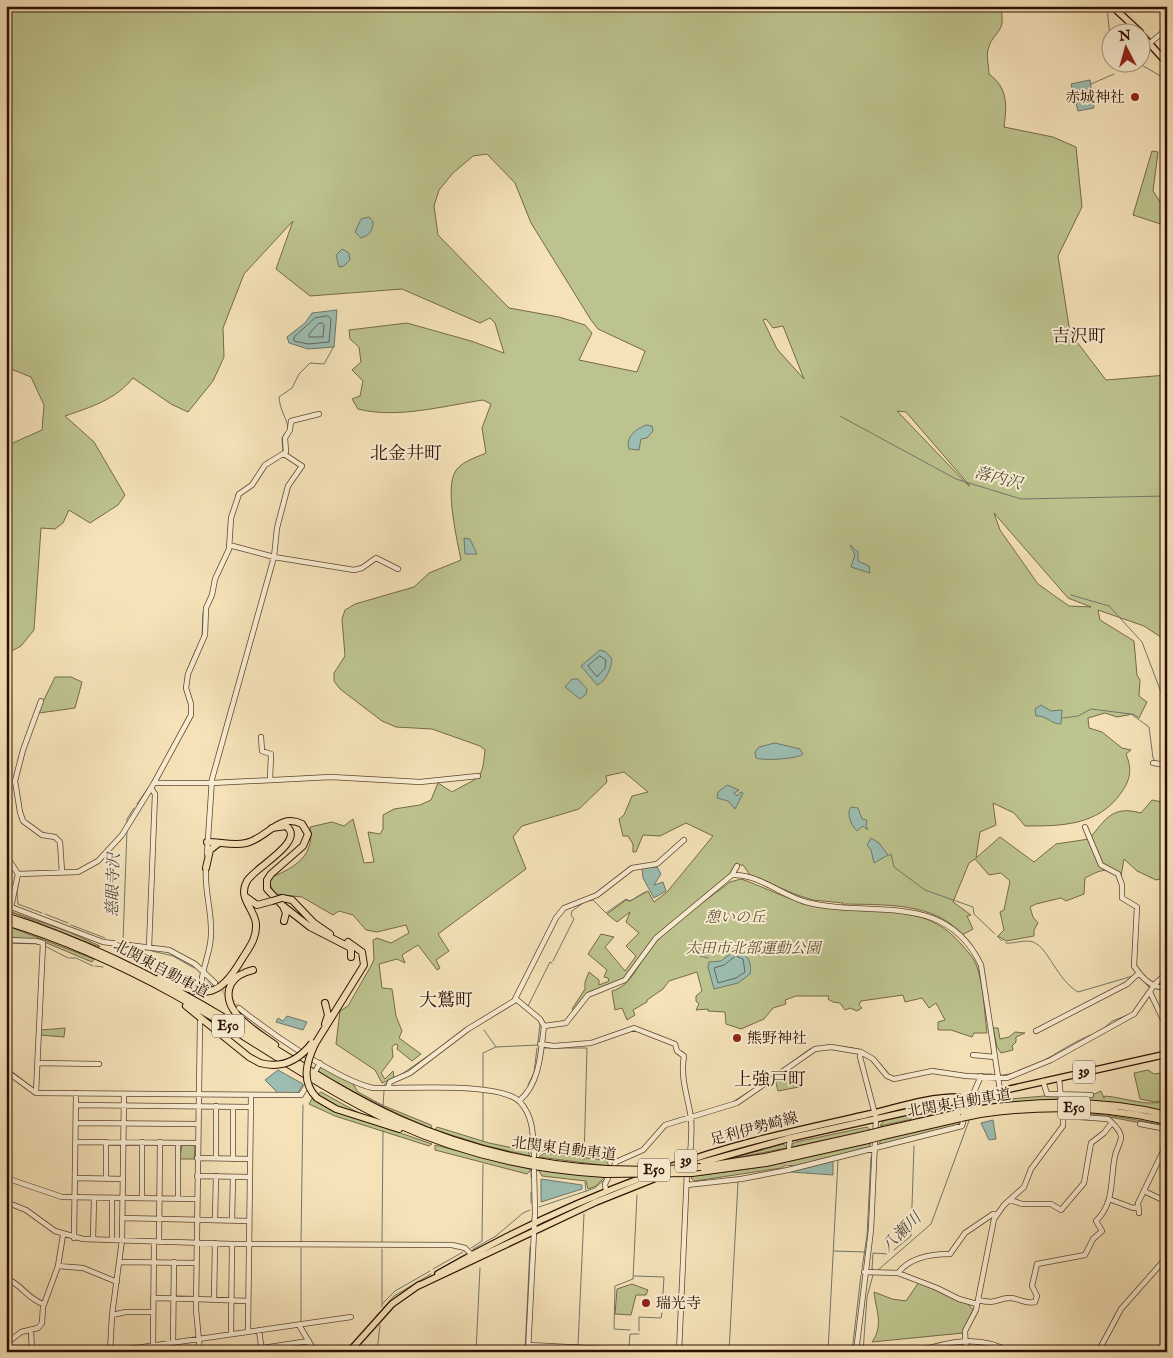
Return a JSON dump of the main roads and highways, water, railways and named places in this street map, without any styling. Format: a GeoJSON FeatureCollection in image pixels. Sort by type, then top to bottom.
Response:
{"type":"FeatureCollection","features":[{"type":"Feature","properties":{"kind":"highway"},"geometry":{"type":"LineString","coordinates":[[208,840],[248,843],[285,822],[296,821],[304,826],[308,834],[303,846],[270,874],[267,880],[268,892],[282,901],[310,928],[351,948],[351,957]]}},
{"type":"Feature","properties":{"kind":"highway"},"geometry":{"type":"LineString","coordinates":[[117,960],[189,989],[202,992],[217,990],[225,984],[233,975],[255,936],[256,921],[246,902],[244,888],[253,874],[291,839],[292,834],[288,827],[272,828]]}},
{"type":"Feature","properties":{"kind":"highway"},"geometry":{"type":"LineString","coordinates":[[206,868],[211,847],[222,842]]}},
{"type":"Feature","properties":{"kind":"highway"},"geometry":{"type":"LineString","coordinates":[[150,982],[194,1012],[249,1057],[260,1063],[274,1065],[291,1062],[314,1044],[362,968],[364,958],[357,947],[319,927],[292,900],[272,901],[260,905],[253,904],[246,896],[244,888]]}},
{"type":"Feature","properties":{"kind":"highway"},"geometry":{"type":"LineString","coordinates":[[282,901],[286,913],[284,921]]}},
{"type":"Feature","properties":{"kind":"highway","name":"北関東自動車道"},"geometry":{"type":"LineString","coordinates":[[8,910],[177,990],[381,1110],[445,1137],[511,1156],[606,1172],[656,1170],[701,1167],[868,1137]]}},
{"type":"Feature","properties":{"kind":"highway","name":"北関東自動車道"},"geometry":{"type":"LineString","coordinates":[[7,926],[102,958],[150,982],[355,1104],[406,1128],[444,1142],[525,1164],[606,1172],[692,1173],[766,1163],[962,1115],[1036,1103],[1076,1103],[1127,1108],[1167,1115]]}},
{"type":"Feature","properties":{"kind":"highway"},"geometry":{"type":"LineString","coordinates":[[253,970],[240,974],[232,982],[228,994],[231,1006],[241,1018],[313,1070]]}},
{"type":"Feature","properties":{"kind":"highway"},"geometry":{"type":"LineString","coordinates":[[326,1004],[328,1018],[314,1044],[306,1077],[310,1090],[317,1098],[336,1109],[444,1142]]}},
{"type":"Feature","properties":{"kind":"highway","name":"北関東自動車道"},"geometry":{"type":"LineString","coordinates":[[981,1112],[1066,1108],[1119,1112],[1167,1121]]}},
{"type":"Feature","properties":{"kind":"main road"},"geometry":{"type":"LineString","coordinates":[[1112,6],[1129,22]]}},
{"type":"Feature","properties":{"kind":"main road"},"geometry":{"type":"LineString","coordinates":[[1150,43],[1167,63]]}},
{"type":"Feature","properties":{"kind":"main road","name":"足利伊勢崎線"},"geometry":{"type":"LineString","coordinates":[[349,1352],[392,1304],[418,1286],[471,1254],[606,1192],[752,1141],[974,1096],[1167,1054]]}},
{"type":"Feature","properties":{"kind":"main road","name":"足利伊勢崎線"},"geometry":{"type":"LineString","coordinates":[[418,1286],[607,1197],[689,1163],[876,1115]]}},
{"type":"Feature","properties":{"kind":"main road"},"geometry":{"type":"LineString","coordinates":[[469,1263],[471,1254],[477,1256],[492,1251]]}},
{"type":"Feature","properties":{"kind":"water"},"geometry":{"type":"Polygon","coordinates":[[[1090,80],[1094,108],[1078,111],[1071,84],[1090,80]]]}},
{"type":"Feature","properties":{"kind":"water"},"geometry":{"type":"Polygon","coordinates":[[[369,217],[373,222],[372,230],[367,236],[361,238],[355,232],[361,219],[369,217]]]}},
{"type":"Feature","properties":{"kind":"water"},"geometry":{"type":"Polygon","coordinates":[[[342,249],[349,253],[350,260],[344,266],[339,267],[336,255],[342,249]]]}},
{"type":"Feature","properties":{"kind":"water"},"geometry":{"type":"Polygon","coordinates":[[[337,310],[334,347],[308,349],[289,343],[287,337],[305,323],[312,313],[337,310]]]}},
{"type":"Feature","properties":{"kind":"water"},"geometry":{"type":"Polygon","coordinates":[[[646,425],[652,426],[653,431],[647,438],[641,439],[639,450],[629,449],[630,437],[635,431],[646,425]]]}},
{"type":"Feature","properties":{"kind":"water"},"geometry":{"type":"Polygon","coordinates":[[[464,538],[470,539],[477,554],[465,554],[464,538]]]}},
{"type":"Feature","properties":{"kind":"water"},"geometry":{"type":"Polygon","coordinates":[[[850,545],[858,552],[858,561],[869,566],[870,573],[851,567],[855,555],[850,545]]]}},
{"type":"Feature","properties":{"kind":"water"},"geometry":{"type":"Polygon","coordinates":[[[600,650],[606,652],[612,659],[605,678],[597,685],[581,666],[600,650]]]}},
{"type":"Feature","properties":{"kind":"water"},"geometry":{"type":"Polygon","coordinates":[[[572,679],[578,679],[587,689],[586,694],[580,699],[565,687],[572,679]]]}},
{"type":"Feature","properties":{"kind":"water"},"geometry":{"type":"Polygon","coordinates":[[[1041,705],[1051,711],[1062,710],[1061,724],[1036,716],[1035,709],[1041,705]]]}},
{"type":"Feature","properties":{"kind":"water"},"geometry":{"type":"Polygon","coordinates":[[[775,743],[800,749],[803,754],[780,759],[756,758],[755,752],[759,747],[775,743]]]}},
{"type":"Feature","properties":{"kind":"water"},"geometry":{"type":"Polygon","coordinates":[[[727,785],[739,790],[734,793],[737,796],[741,792],[743,793],[735,809],[728,801],[717,798],[718,792],[727,785]]]}},
{"type":"Feature","properties":{"kind":"water"},"geometry":{"type":"Polygon","coordinates":[[[851,807],[858,808],[862,819],[867,820],[868,830],[863,826],[857,831],[855,829],[849,815],[851,807]]]}},
{"type":"Feature","properties":{"kind":"water"},"geometry":{"type":"Polygon","coordinates":[[[871,838],[879,843],[888,855],[874,863],[871,850],[867,845],[871,838]]]}},
{"type":"Feature","properties":{"kind":"water"},"geometry":{"type":"Polygon","coordinates":[[[657,867],[661,874],[654,885],[663,882],[666,891],[654,898],[643,878],[642,868],[657,867]]]}},
{"type":"Feature","properties":{"kind":"water"},"geometry":{"type":"Polygon","coordinates":[[[734,951],[742,952],[746,956],[750,964],[750,974],[738,983],[714,989],[708,967],[709,962],[721,961],[734,951]]]}},
{"type":"Feature","properties":{"kind":"water"},"geometry":{"type":"Polygon","coordinates":[[[287,1016],[307,1022],[303,1030],[276,1022],[278,1018],[283,1021],[287,1016]]]}},
{"type":"Feature","properties":{"kind":"water"},"geometry":{"type":"Polygon","coordinates":[[[278,1070],[303,1084],[298,1093],[278,1093],[265,1080],[278,1070]]]}},
{"type":"Feature","properties":{"kind":"water"},"geometry":{"type":"Polygon","coordinates":[[[993,1120],[996,1139],[989,1140],[981,1123],[993,1120]]]}},
{"type":"Feature","properties":{"kind":"water"},"geometry":{"type":"Polygon","coordinates":[[[833,1161],[833,1175],[791,1172],[792,1171],[833,1161]]]}},
{"type":"Feature","properties":{"kind":"water"},"geometry":{"type":"Polygon","coordinates":[[[541,1179],[582,1185],[582,1189],[541,1202],[541,1179]]]}},
{"type":"Feature","properties":{"kind":"waterway"},"geometry":{"type":"LineString","coordinates":[[1107,6],[1108,22]]}},
{"type":"Feature","properties":{"kind":"waterway"},"geometry":{"type":"LineString","coordinates":[[1150,70],[1159,75],[1167,86]]}},
{"type":"Feature","properties":{"kind":"waterway"},"geometry":{"type":"LineString","coordinates":[[1091,84],[1114,74]]}},
{"type":"Feature","properties":{"kind":"waterway","name":"慈眼寺沢"},"geometry":{"type":"LineString","coordinates":[[288,429],[279,397],[292,388],[299,374],[310,363],[324,364],[334,346]]}},
{"type":"Feature","properties":{"kind":"waterway","name":"落内沢"},"geometry":{"type":"LineString","coordinates":[[840,416],[956,479],[1021,499],[1167,496]]}},
{"type":"Feature","properties":{"kind":"waterway","name":"慈眼寺沢"},"geometry":{"type":"LineString","coordinates":[[283,451],[282,438],[285,433]]}},
{"type":"Feature","properties":{"kind":"waterway","name":"慈眼寺沢"},"geometry":{"type":"LineString","coordinates":[[257,474],[265,462],[273,458]]}},
{"type":"Feature","properties":{"kind":"waterway","name":"慈眼寺沢"},"geometry":{"type":"LineString","coordinates":[[235,501],[236,494],[243,489]]}},
{"type":"Feature","properties":{"kind":"waterway","name":"慈眼寺沢"},"geometry":{"type":"LineString","coordinates":[[227,547],[229,520]]}},
{"type":"Feature","properties":{"kind":"waterway","name":"慈眼寺沢"},"geometry":{"type":"LineString","coordinates":[[220,563],[226,551]]}},
{"type":"Feature","properties":{"kind":"waterway"},"geometry":{"type":"LineString","coordinates":[[1071,595],[1109,606],[1142,642],[1167,708]]}},
{"type":"Feature","properties":{"kind":"waterway","name":"慈眼寺沢"},"geometry":{"type":"LineString","coordinates":[[202,637],[203,612],[207,601]]}},
{"type":"Feature","properties":{"kind":"waterway","name":"慈眼寺沢"},"geometry":{"type":"LineString","coordinates":[[185,683],[186,673],[196,649]]}},
{"type":"Feature","properties":{"kind":"waterway","name":"慈眼寺沢"},"geometry":{"type":"LineString","coordinates":[[185,692],[189,705]]}},
{"type":"Feature","properties":{"kind":"waterway"},"geometry":{"type":"LineString","coordinates":[[1063,718],[1078,716],[1091,709],[1131,714],[1149,727],[1153,758],[1156,762]]}},
{"type":"Feature","properties":{"kind":"waterway","name":"慈眼寺沢"},"geometry":{"type":"LineString","coordinates":[[137,804],[148,788]]}},
{"type":"Feature","properties":{"kind":"waterway","name":"慈眼寺沢"},"geometry":{"type":"LineString","coordinates":[[127,822],[134,808]]}},
{"type":"Feature","properties":{"kind":"waterway","name":"慈眼寺沢"},"geometry":{"type":"LineString","coordinates":[[123,941],[127,830]]}},
{"type":"Feature","properties":{"kind":"waterway"},"geometry":{"type":"LineString","coordinates":[[888,856],[891,854],[894,867],[925,890],[973,907],[974,914],[995,934]]}},
{"type":"Feature","properties":{"kind":"waterway"},"geometry":{"type":"LineString","coordinates":[[17,892],[19,881]]}},
{"type":"Feature","properties":{"kind":"waterway"},"geometry":{"type":"LineString","coordinates":[[17,892],[18,904],[42,913]]}},
{"type":"Feature","properties":{"kind":"waterway"},"geometry":{"type":"LineString","coordinates":[[587,901],[593,900],[606,913],[626,899],[630,901],[645,892]]}},
{"type":"Feature","properties":{"kind":"waterway"},"geometry":{"type":"LineString","coordinates":[[553,961],[574,919],[571,915],[572,911],[583,903]]}},
{"type":"Feature","properties":{"kind":"waterway"},"geometry":{"type":"LineString","coordinates":[[45,914],[68,923]]}},
{"type":"Feature","properties":{"kind":"waterway"},"geometry":{"type":"LineString","coordinates":[[71,925],[105,938]]}},
{"type":"Feature","properties":{"kind":"waterway"},"geometry":{"type":"LineString","coordinates":[[7,937],[9,927]]}},
{"type":"Feature","properties":{"kind":"waterway"},"geometry":{"type":"LineString","coordinates":[[997,936],[1002,941]]}},
{"type":"Feature","properties":{"kind":"waterway"},"geometry":{"type":"LineString","coordinates":[[1006,943],[1030,941],[1038,945],[1064,980],[1078,992],[1133,976]]}},
{"type":"Feature","properties":{"kind":"waterway"},"geometry":{"type":"LineString","coordinates":[[6,943],[40,944]]}},
{"type":"Feature","properties":{"kind":"waterway"},"geometry":{"type":"LineString","coordinates":[[45,946],[68,958]]}},
{"type":"Feature","properties":{"kind":"waterway"},"geometry":{"type":"LineString","coordinates":[[113,947],[124,949]]}},
{"type":"Feature","properties":{"kind":"waterway","name":"慈眼寺沢"},"geometry":{"type":"LineString","coordinates":[[125,947],[146,950]]}},
{"type":"Feature","properties":{"kind":"waterway","name":"慈眼寺沢"},"geometry":{"type":"LineString","coordinates":[[152,951],[173,956],[194,968]]}},
{"type":"Feature","properties":{"kind":"waterway"},"geometry":{"type":"LineString","coordinates":[[700,956],[708,958]]}},
{"type":"Feature","properties":{"kind":"waterway"},"geometry":{"type":"LineString","coordinates":[[69,958],[76,958],[93,966]]}},
{"type":"Feature","properties":{"kind":"waterway"},"geometry":{"type":"LineString","coordinates":[[528,1006],[550,962],[552,963]]}},
{"type":"Feature","properties":{"kind":"waterway"},"geometry":{"type":"LineString","coordinates":[[95,966],[103,967]]}},
{"type":"Feature","properties":{"kind":"waterway"},"geometry":{"type":"LineString","coordinates":[[1153,983],[1167,970]]}},
{"type":"Feature","properties":{"kind":"waterway"},"geometry":{"type":"LineString","coordinates":[[1139,977],[1150,988]]}},
{"type":"Feature","properties":{"kind":"waterway","name":"慈眼寺沢"},"geometry":{"type":"LineString","coordinates":[[208,982],[213,987]]}},
{"type":"Feature","properties":{"kind":"waterway"},"geometry":{"type":"LineString","coordinates":[[1103,1029],[1112,1021],[1128,1015]]}},
{"type":"Feature","properties":{"kind":"waterway"},"geometry":{"type":"LineString","coordinates":[[538,1042],[540,1024]]}},
{"type":"Feature","properties":{"kind":"waterway"},"geometry":{"type":"LineString","coordinates":[[484,1030],[496,1047],[538,1045]]}},
{"type":"Feature","properties":{"kind":"waterway"},"geometry":{"type":"LineString","coordinates":[[1003,1075],[1026,1069],[1091,1035]]}},
{"type":"Feature","properties":{"kind":"waterway"},"geometry":{"type":"LineString","coordinates":[[777,1073],[810,1049],[829,1045]]}},
{"type":"Feature","properties":{"kind":"waterway"},"geometry":{"type":"LineString","coordinates":[[841,1046],[858,1049],[872,1056]]}},
{"type":"Feature","properties":{"kind":"waterway"},"geometry":{"type":"LineString","coordinates":[[399,1076],[441,1047]]}},
{"type":"Feature","properties":{"kind":"waterway"},"geometry":{"type":"LineString","coordinates":[[483,1088],[483,1053],[496,1047]]}},
{"type":"Feature","properties":{"kind":"waterway"},"geometry":{"type":"LineString","coordinates":[[528,1085],[534,1073],[537,1048]]}},
{"type":"Feature","properties":{"kind":"waterway"},"geometry":{"type":"LineString","coordinates":[[544,1048],[587,1048],[584,1160]]}},
{"type":"Feature","properties":{"kind":"waterway"},"geometry":{"type":"LineString","coordinates":[[877,1060],[889,1074]]}},
{"type":"Feature","properties":{"kind":"waterway"},"geometry":{"type":"LineString","coordinates":[[6,1067],[33,1088]]}},
{"type":"Feature","properties":{"kind":"waterway"},"geometry":{"type":"LineString","coordinates":[[909,1074],[934,1069],[967,1074]]}},
{"type":"Feature","properties":{"kind":"waterway","name":"八瀬川"},"geometry":{"type":"LineString","coordinates":[[976,1074],[992,1074]]}},
{"type":"Feature","properties":{"kind":"waterway"},"geometry":{"type":"LineString","coordinates":[[384,1085],[389,1081]]}},
{"type":"Feature","properties":{"kind":"waterway"},"geometry":{"type":"LineString","coordinates":[[731,1103],[755,1088]]}},
{"type":"Feature","properties":{"kind":"waterway"},"geometry":{"type":"LineString","coordinates":[[383,1106],[384,1091]]}},
{"type":"Feature","properties":{"kind":"waterway"},"geometry":{"type":"LineString","coordinates":[[483,1092],[483,1141]]}},
{"type":"Feature","properties":{"kind":"waterway"},"geometry":{"type":"LineString","coordinates":[[275,1097],[297,1097]]}},
{"type":"Feature","properties":{"kind":"waterway","name":"八瀬川"},"geometry":{"type":"LineString","coordinates":[[974,1107],[976,1101]]}},
{"type":"Feature","properties":{"kind":"waterway"},"geometry":{"type":"LineString","coordinates":[[301,1241],[303,1105]]}},
{"type":"Feature","properties":{"kind":"waterway"},"geometry":{"type":"LineString","coordinates":[[649,1140],[665,1123],[679,1118]]}},
{"type":"Feature","properties":{"kind":"waterway","name":"八瀬川"},"geometry":{"type":"LineString","coordinates":[[878,1270],[931,1224],[970,1118]]}},
{"type":"Feature","properties":{"kind":"waterway"},"geometry":{"type":"LineString","coordinates":[[382,1242],[383,1131]]}},
{"type":"Feature","properties":{"kind":"waterway"},"geometry":{"type":"LineString","coordinates":[[894,1250],[911,1236],[914,1146]]}},
{"type":"Feature","properties":{"kind":"waterway"},"geometry":{"type":"LineString","coordinates":[[616,1160],[626,1155]]}},
{"type":"Feature","properties":{"kind":"waterway"},"geometry":{"type":"LineString","coordinates":[[862,1268],[867,1236],[871,1157]]}},
{"type":"Feature","properties":{"kind":"waterway"},"geometry":{"type":"LineString","coordinates":[[828,1352],[838,1160]]}},
{"type":"Feature","properties":{"kind":"waterway"},"geometry":{"type":"LineString","coordinates":[[471,1248],[482,1241],[483,1164]]}},
{"type":"Feature","properties":{"kind":"waterway"},"geometry":{"type":"LineString","coordinates":[[531,1170],[531,1177]]}},
{"type":"Feature","properties":{"kind":"waterway"},"geometry":{"type":"LineString","coordinates":[[539,1207],[595,1188],[604,1180]]}},
{"type":"Feature","properties":{"kind":"waterway"},"geometry":{"type":"LineString","coordinates":[[585,1182],[586,1191]]}},
{"type":"Feature","properties":{"kind":"waterway"},"geometry":{"type":"LineString","coordinates":[[729,1352],[738,1182]]}},
{"type":"Feature","properties":{"kind":"waterway"},"geometry":{"type":"LineString","coordinates":[[531,1192],[531,1203]]}},
{"type":"Feature","properties":{"kind":"waterway"},"geometry":{"type":"LineString","coordinates":[[630,1330],[614,1329],[615,1286],[633,1279],[637,1195]]}},
{"type":"Feature","properties":{"kind":"waterway"},"geometry":{"type":"LineString","coordinates":[[473,1249],[496,1236],[523,1213],[530,1210]]}},
{"type":"Feature","properties":{"kind":"waterway"},"geometry":{"type":"LineString","coordinates":[[578,1345],[584,1214]]}},
{"type":"Feature","properties":{"kind":"waterway"},"geometry":{"type":"LineString","coordinates":[[525,1352],[530,1247]]}},
{"type":"Feature","properties":{"kind":"waterway"},"geometry":{"type":"LineString","coordinates":[[301,1248],[301,1322]]}},
{"type":"Feature","properties":{"kind":"waterway"},"geometry":{"type":"LineString","coordinates":[[382,1249],[382,1307]]}},
{"type":"Feature","properties":{"kind":"waterway"},"geometry":{"type":"LineString","coordinates":[[834,1251],[865,1252]]}},
{"type":"Feature","properties":{"kind":"waterway"},"geometry":{"type":"LineString","coordinates":[[433,1269],[463,1252]]}},
{"type":"Feature","properties":{"kind":"waterway"},"geometry":{"type":"LineString","coordinates":[[874,1270],[872,1269],[873,1253],[889,1254]]}},
{"type":"Feature","properties":{"kind":"waterway"},"geometry":{"type":"LineString","coordinates":[[434,1272],[464,1255]]}},
{"type":"Feature","properties":{"kind":"waterway"},"geometry":{"type":"LineString","coordinates":[[476,1352],[480,1268]]}},
{"type":"Feature","properties":{"kind":"waterway"},"geometry":{"type":"LineString","coordinates":[[382,1304],[395,1291],[430,1271]]}},
{"type":"Feature","properties":{"kind":"waterway"},"geometry":{"type":"LineString","coordinates":[[366,1329],[394,1296],[431,1274]]}},
{"type":"Feature","properties":{"kind":"waterway"},"geometry":{"type":"LineString","coordinates":[[852,1352],[861,1275]]}},
{"type":"Feature","properties":{"kind":"waterway","name":"八瀬川"},"geometry":{"type":"LineString","coordinates":[[863,1352],[867,1297],[873,1275]]}},
{"type":"Feature","properties":{"kind":"waterway"},"geometry":{"type":"LineString","coordinates":[[634,1276],[664,1277],[662,1309]]}},
{"type":"Feature","properties":{"kind":"waterway"},"geometry":{"type":"LineString","coordinates":[[639,1331],[639,1317],[661,1318],[662,1313]]}},
{"type":"Feature","properties":{"kind":"waterway"},"geometry":{"type":"LineString","coordinates":[[302,1325],[318,1352]]}},
{"type":"Feature","properties":{"kind":"waterway"},"geometry":{"type":"LineString","coordinates":[[377,1352],[380,1325]]}},
{"type":"Feature","properties":{"kind":"waterway"},"geometry":{"type":"LineString","coordinates":[[344,1352],[363,1332]]}},
{"type":"Feature","properties":{"kind":"waterway"},"geometry":{"type":"LineString","coordinates":[[629,1347],[630,1334],[639,1334]]}},
{"type":"Feature","properties":{"kind":"tunnel"},"geometry":{"type":"LineString","coordinates":[[218,985],[239,1008]]}},
{"type":"Feature","properties":{"kind":"tunnel"},"geometry":{"type":"LineString","coordinates":[[788,1156],[788,1165]]}},
{"type":"Feature","properties":{"kind":"place","name":"赤城神社"},"geometry":{"type":"Point","coordinates":[1135,97]}},
{"type":"Feature","properties":{"kind":"place","name":"熊野神社"},"geometry":{"type":"Point","coordinates":[737,1038]}},
{"type":"Feature","properties":{"kind":"place","name":"瑞光寺"},"geometry":{"type":"Point","coordinates":[646,1303]}},
{"type":"Feature","properties":{"kind":"district","name":"吉沢町"},"geometry":{"type":"Point","coordinates":[1079,337]}},
{"type":"Feature","properties":{"kind":"district","name":"北金井町"},"geometry":{"type":"Point","coordinates":[406,454]}},
{"type":"Feature","properties":{"kind":"district","name":"大鷲町"},"geometry":{"type":"Point","coordinates":[446,1001]}},
{"type":"Feature","properties":{"kind":"district","name":"上強戸町"},"geometry":{"type":"Point","coordinates":[770,1080]}},
{"type":"Feature","properties":{"kind":"park label","name":"憩いの丘"},"geometry":{"type":"Point","coordinates":[735,917]}},
{"type":"Feature","properties":{"kind":"park label","name":"太田市北部運動公園"},"geometry":{"type":"Point","coordinates":[753,948]}}]}
